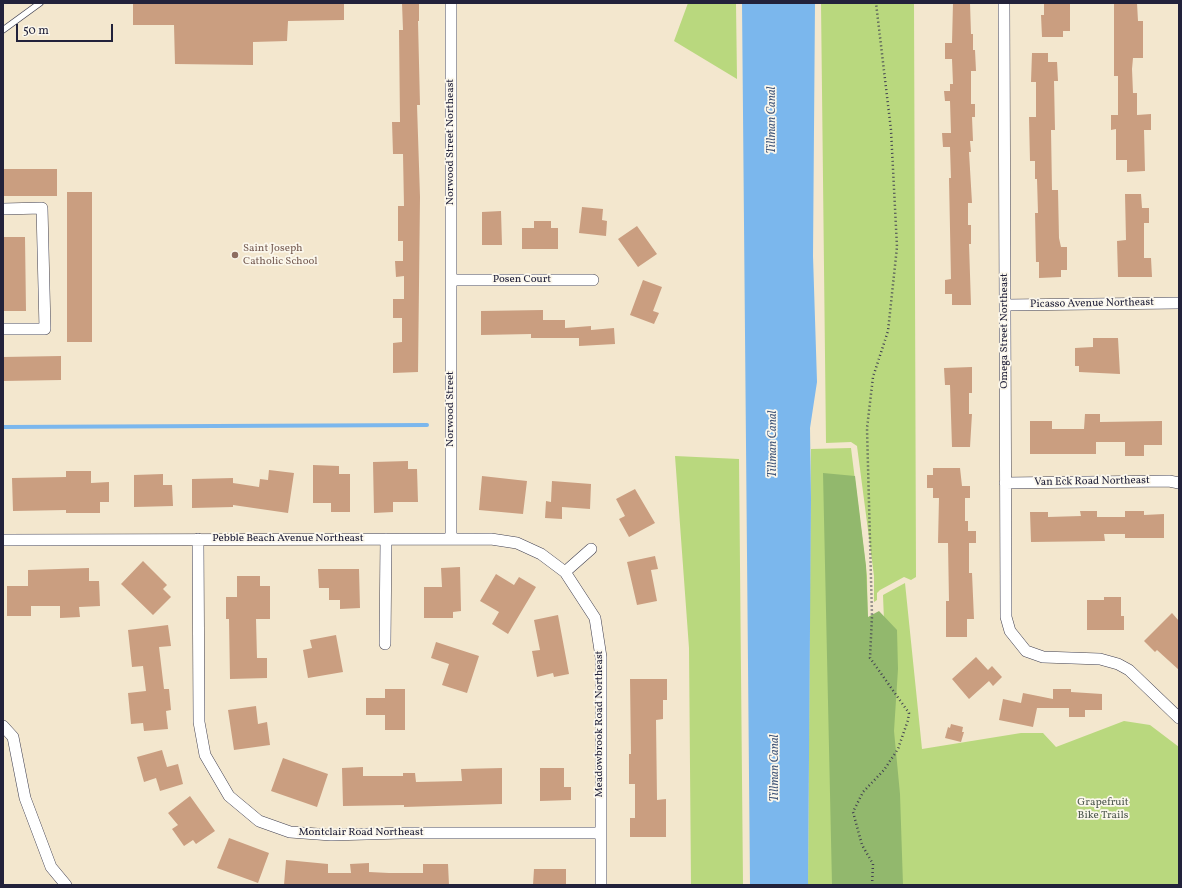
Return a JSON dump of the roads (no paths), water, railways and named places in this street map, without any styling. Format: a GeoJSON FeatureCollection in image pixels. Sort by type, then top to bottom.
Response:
{"type":"FeatureCollection","features":[{"type":"Feature","properties":{"kind":"street","name":"Norwood Street Northeast"},"geometry":{"type":"LineString","coordinates":[[451,3],[451,280]]}},
{"type":"Feature","properties":{"kind":"street","name":"Omega Street Northeast"},"geometry":{"type":"LineString","coordinates":[[1004,3],[1006,617],[1010,631],[1026,651],[1043,657],[1100,659],[1118,664],[1129,670],[1179,718]]}},
{"type":"Feature","properties":{"kind":"street"},"geometry":{"type":"LineString","coordinates":[[3,209],[42,208],[45,329],[3,329]]}},
{"type":"Feature","properties":{"kind":"street","name":"Posen Court"},"geometry":{"type":"LineString","coordinates":[[451,280],[593,280]]}},
{"type":"Feature","properties":{"kind":"street","name":"Norwood Street"},"geometry":{"type":"LineString","coordinates":[[451,280],[451,539]]}},
{"type":"Feature","properties":{"kind":"street","name":"Picasso Avenue Northeast"},"geometry":{"type":"LineString","coordinates":[[1005,305],[1179,303]]}},
{"type":"Feature","properties":{"kind":"street","name":"Van Eck Road Northeast"},"geometry":{"type":"LineString","coordinates":[[1005,483],[1162,481],[1179,483]]}},
{"type":"Feature","properties":{"kind":"street","name":"Montclair Road Northeast"},"geometry":{"type":"LineString","coordinates":[[198,539],[199,722],[205,754],[229,796],[259,821],[290,832],[331,835],[402,833],[600,833]]}},
{"type":"Feature","properties":{"kind":"street"},"geometry":{"type":"LineString","coordinates":[[385,644],[386,539]]}},
{"type":"Feature","properties":{"kind":"street","name":"Pebble Beach Avenue Northeast"},"geometry":{"type":"LineString","coordinates":[[3,540],[490,539],[517,543],[542,554],[565,572]]}},
{"type":"Feature","properties":{"kind":"street"},"geometry":{"type":"LineString","coordinates":[[565,572],[591,549]]}},
{"type":"Feature","properties":{"kind":"street","name":"Meadowbrook Road Northeast"},"geometry":{"type":"LineString","coordinates":[[565,572],[595,618],[601,657],[601,885]]}},
{"type":"Feature","properties":{"kind":"street"},"geometry":{"type":"LineString","coordinates":[[3,726],[14,737],[25,798],[51,867],[66,885]]}},
{"type":"Feature","properties":{"kind":"lane"},"geometry":{"type":"LineString","coordinates":[[3,30],[36,4]]}},
{"type":"Feature","properties":{"kind":"water","name":"Tillman Canal"},"geometry":{"type":"Polygon","coordinates":[[[742,3],[815,3],[813,256],[817,382],[810,428],[811,499],[808,885],[750,885],[742,3]]]}},
{"type":"Feature","properties":{"kind":"waterway"},"geometry":{"type":"LineString","coordinates":[[3,427],[427,425]]}},
{"type":"Feature","properties":{"kind":"place","name":"Saint Joseph Catholic School"},"geometry":{"type":"Point","coordinates":[235,255]}},
{"type":"Feature","properties":{"kind":"park label","name":"Grapefruit Bike Trails"},"geometry":{"type":"Point","coordinates":[1103,809]}}]}
